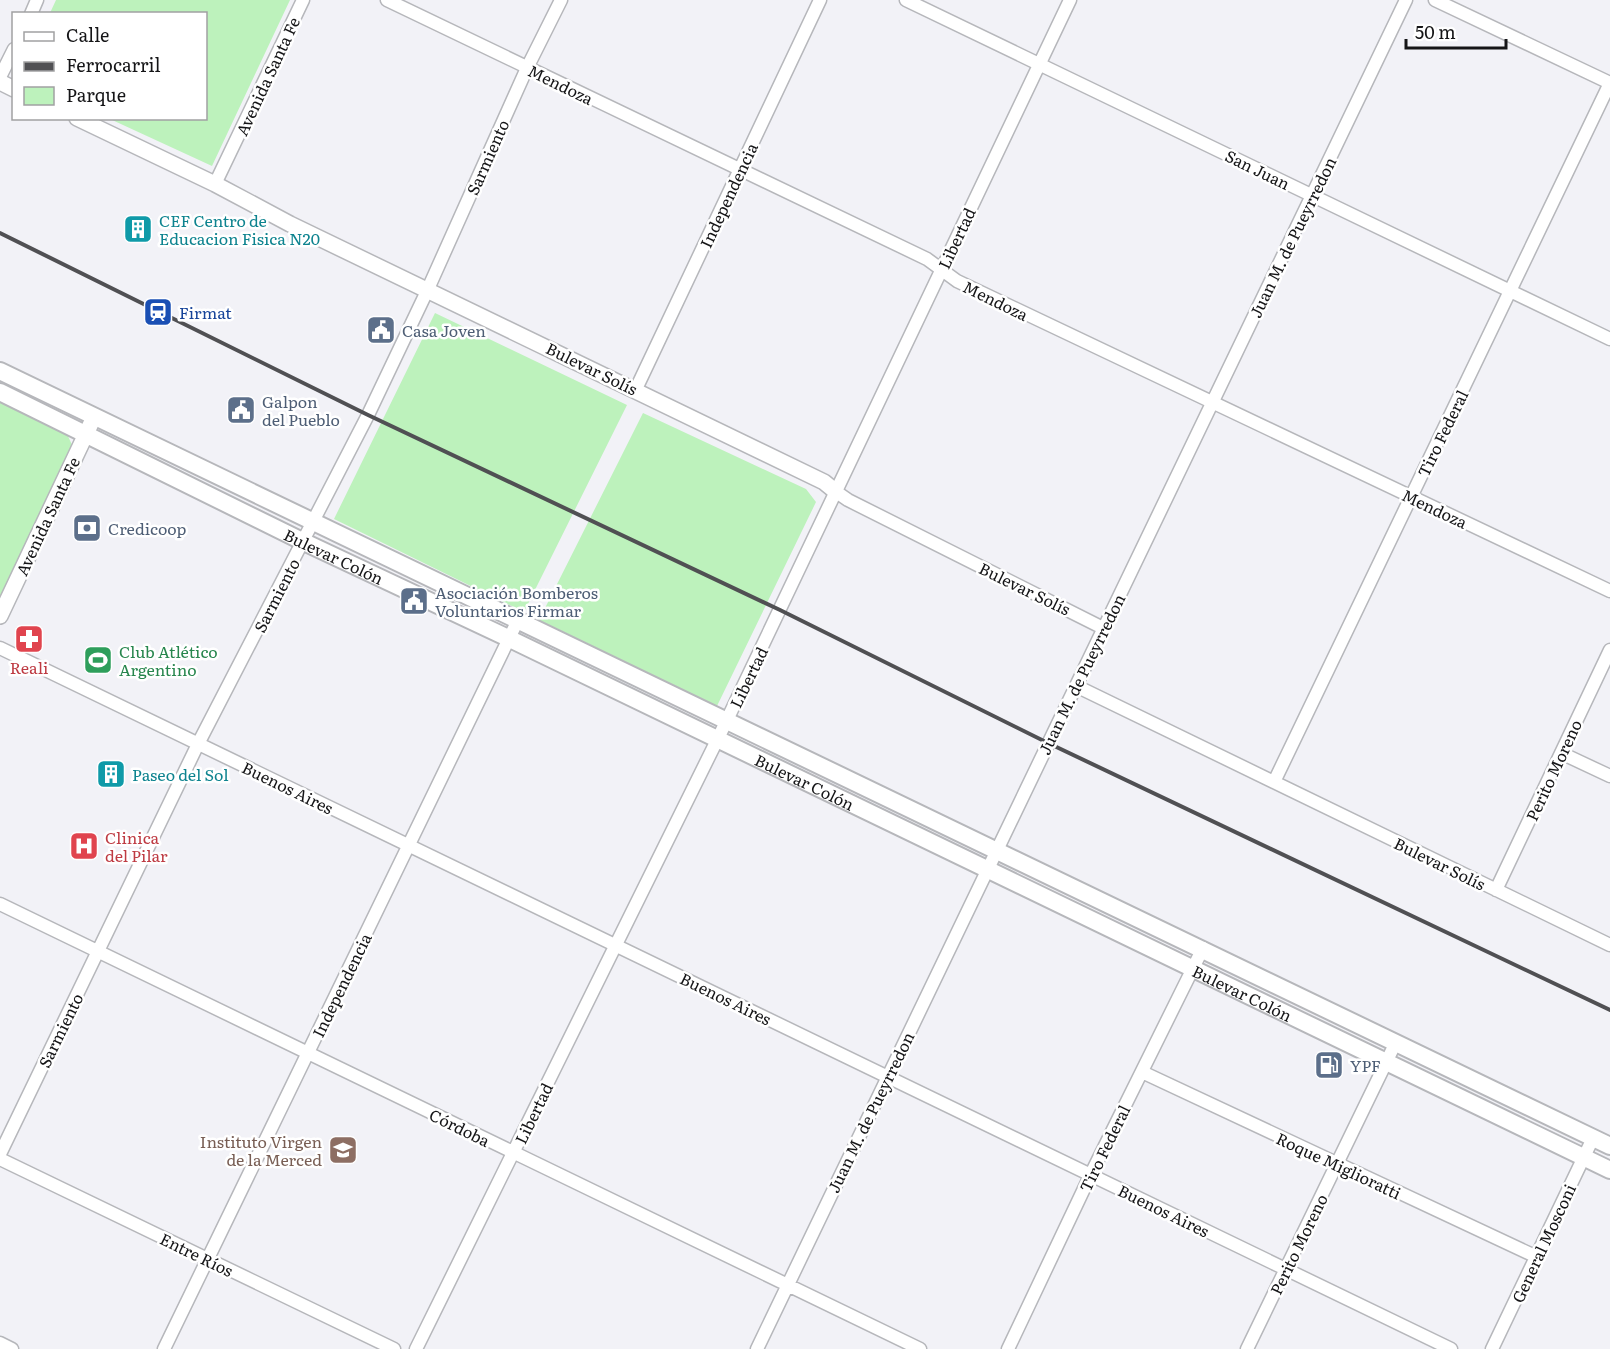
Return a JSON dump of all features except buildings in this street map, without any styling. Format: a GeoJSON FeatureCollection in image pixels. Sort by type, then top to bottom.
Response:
{"type":"FeatureCollection","features":[{"type":"Feature","properties":{"kind":"main road","name":"Bulevar Colón"},"geometry":{"type":"LineString","coordinates":[[0,371],[1203,948],[1610,1146]]}},
{"type":"Feature","properties":{"kind":"main road","name":"Bulevar Colón"},"geometry":{"type":"LineString","coordinates":[[0,392],[304,542],[508,638],[1610,1170]]}},
{"type":"Feature","properties":{"kind":"street","name":"Avenida Santa Fe"},"geometry":{"type":"LineString","coordinates":[[215,184],[303,0]]}},
{"type":"Feature","properties":{"kind":"street","name":"Mendoza"},"geometry":{"type":"LineString","coordinates":[[387,0],[927,259],[957,281],[1610,591]]}},
{"type":"Feature","properties":{"kind":"street","name":"Sarmiento"},"geometry":{"type":"LineString","coordinates":[[0,1154],[198,744],[304,542],[428,289],[561,0]]}},
{"type":"Feature","properties":{"kind":"street","name":"Independencia"},"geometry":{"type":"LineString","coordinates":[[636,389],[820,0]]}},
{"type":"Feature","properties":{"kind":"street","name":"San Juan"},"geometry":{"type":"LineString","coordinates":[[906,0],[1610,339]]}},
{"type":"Feature","properties":{"kind":"street","name":"Libertad"},"geometry":{"type":"LineString","coordinates":[[416,1349],[727,720],[1070,0]]}},
{"type":"Feature","properties":{"kind":"street","name":"Juan M. de Pueyrredon"},"geometry":{"type":"LineString","coordinates":[[757,1349],[1406,0]]}},
{"type":"Feature","properties":{"kind":"street"},"geometry":{"type":"LineString","coordinates":[[1435,0],[1610,83]]}},
{"type":"Feature","properties":{"kind":"street"},"geometry":{"type":"LineString","coordinates":[[0,77],[12,53]]}},
{"type":"Feature","properties":{"kind":"street","name":"Tiro Federal"},"geometry":{"type":"LineString","coordinates":[[1274,782],[1610,83]]}},
{"type":"Feature","properties":{"kind":"street","name":"Bulevar Solís"},"geometry":{"type":"LineString","coordinates":[[80,120],[824,482],[848,500],[1103,628]]}},
{"type":"Feature","properties":{"kind":"street","name":"Avenida Santa Fe"},"geometry":{"type":"LineString","coordinates":[[0,616],[94,417]]}},
{"type":"Feature","properties":{"kind":"street","name":"Independencia"},"geometry":{"type":"LineString","coordinates":[[164,1349],[518,620]]}},
{"type":"Feature","properties":{"kind":"street","name":"Buenos Aires"},"geometry":{"type":"LineString","coordinates":[[0,648],[1451,1349]]}},
{"type":"Feature","properties":{"kind":"street","name":"Perito Moreno"},"geometry":{"type":"LineString","coordinates":[[1496,890],[1610,650]]}},
{"type":"Feature","properties":{"kind":"street","name":"Bulevar Solís"},"geometry":{"type":"LineString","coordinates":[[1076,686],[1610,945]]}},
{"type":"Feature","properties":{"kind":"street"},"geometry":{"type":"LineString","coordinates":[[1561,753],[1610,776]]}},
{"type":"Feature","properties":{"kind":"street","name":"Córdoba"},"geometry":{"type":"LineString","coordinates":[[0,904],[920,1349]]}},
{"type":"Feature","properties":{"kind":"street","name":"Tiro Federal"},"geometry":{"type":"LineString","coordinates":[[1008,1349],[1091,1174],[1203,948]]}},
{"type":"Feature","properties":{"kind":"street","name":"Perito Moreno"},"geometry":{"type":"LineString","coordinates":[[1247,1349],[1396,1042]]}},
{"type":"Feature","properties":{"kind":"street","name":"Roque Miglioratti"},"geometry":{"type":"LineString","coordinates":[[1142,1072],[1537,1257]]}},
{"type":"Feature","properties":{"kind":"street","name":"General Mosconi"},"geometry":{"type":"LineString","coordinates":[[1492,1349],[1593,1138]]}},
{"type":"Feature","properties":{"kind":"street","name":"Entre Ríos"},"geometry":{"type":"LineString","coordinates":[[0,1159],[394,1349]]}},
{"type":"Feature","properties":{"kind":"street"},"geometry":{"type":"LineString","coordinates":[[0,1343],[12,1349]]}},
{"type":"Feature","properties":{"kind":"green space"},"geometry":{"type":"Polygon","coordinates":[[[56,0],[290,0],[212,166],[112,120],[207,120],[207,12],[50,12],[56,0]]]}},
{"type":"Feature","properties":{"kind":"green space"},"geometry":{"type":"Polygon","coordinates":[[[435,313],[627,405],[524,612],[334,519],[435,313]]]}},
{"type":"Feature","properties":{"kind":"green space"},"geometry":{"type":"Polygon","coordinates":[[[0,402],[67,434],[73,447],[0,597],[0,402]]]}},
{"type":"Feature","properties":{"kind":"green space"},"geometry":{"type":"Polygon","coordinates":[[[643,413],[806,489],[816,502],[717,706],[539,620],[643,413]]]}},
{"type":"Feature","properties":{"kind":"railway"},"geometry":{"type":"LineString","coordinates":[[0,233],[368,415],[780,610],[1048,743],[1610,1010]]}},
{"type":"Feature","properties":{"kind":"place","name":"CEF Centro de Educacion Fisica N20"},"geometry":{"type":"Point","coordinates":[138,229]}},
{"type":"Feature","properties":{"kind":"place","name":"Firmat"},"geometry":{"type":"Point","coordinates":[158,312]}},
{"type":"Feature","properties":{"kind":"place","name":"Casa Joven"},"geometry":{"type":"Point","coordinates":[381,330]}},
{"type":"Feature","properties":{"kind":"place","name":"Galpon del Pueblo"},"geometry":{"type":"Point","coordinates":[241,410]}},
{"type":"Feature","properties":{"kind":"place","name":"Credicoop"},"geometry":{"type":"Point","coordinates":[87,528]}},
{"type":"Feature","properties":{"kind":"place","name":"Asociación Bomberos Voluntarios Firmar"},"geometry":{"type":"Point","coordinates":[414,601]}},
{"type":"Feature","properties":{"kind":"place","name":"Reali"},"geometry":{"type":"Point","coordinates":[29,639]}},
{"type":"Feature","properties":{"kind":"place","name":"Club Atlético Argentino"},"geometry":{"type":"Point","coordinates":[98,660]}},
{"type":"Feature","properties":{"kind":"place","name":"Paseo del Sol"},"geometry":{"type":"Point","coordinates":[111,774]}},
{"type":"Feature","properties":{"kind":"place","name":"Clinica del Pilar"},"geometry":{"type":"Point","coordinates":[84,846]}},
{"type":"Feature","properties":{"kind":"place","name":"YPF"},"geometry":{"type":"Point","coordinates":[1329,1065]}},
{"type":"Feature","properties":{"kind":"place","name":"Instituto Virgen de la Merced"},"geometry":{"type":"Point","coordinates":[343,1150]}}]}
